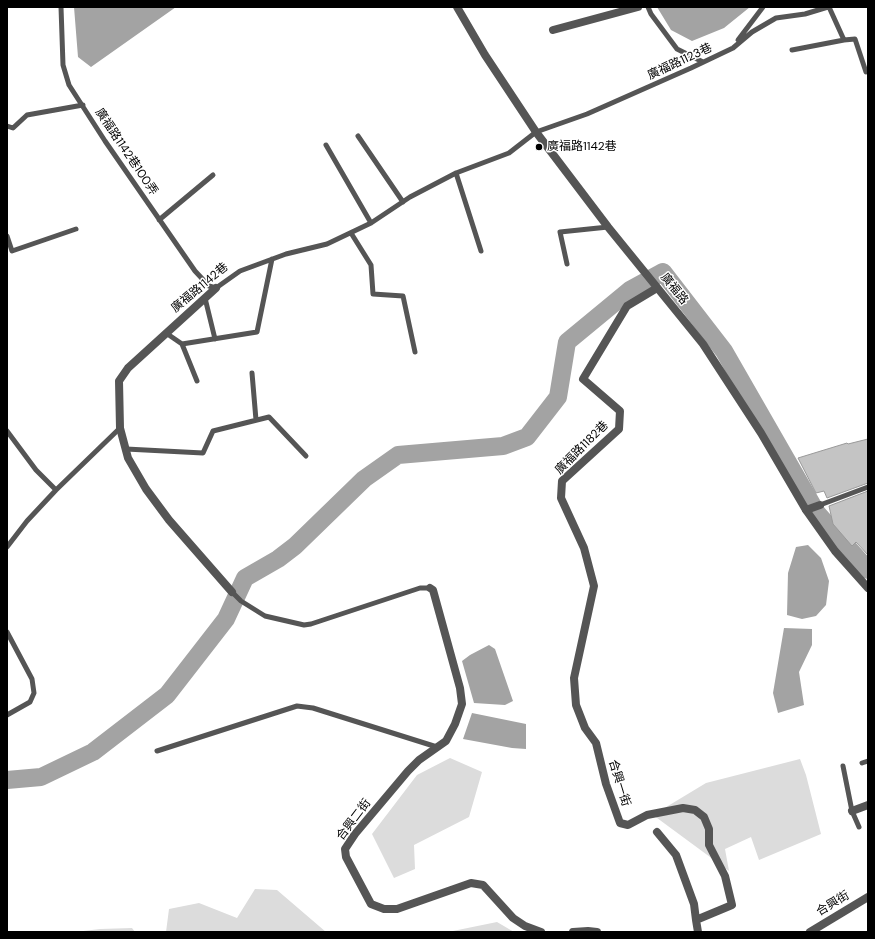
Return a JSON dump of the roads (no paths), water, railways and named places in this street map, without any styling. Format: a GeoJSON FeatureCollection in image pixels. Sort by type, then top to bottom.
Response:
{"type":"FeatureCollection","features":[{"type":"Feature","properties":{"kind":"street","name":"廣福路"},"geometry":{"type":"LineString","coordinates":[[457,7],[485,55],[536,132],[608,228],[703,344],[761,433],[807,510],[835,551],[868,588]]}},
{"type":"Feature","properties":{"kind":"street"},"geometry":{"type":"LineString","coordinates":[[553,30],[638,7]]}},
{"type":"Feature","properties":{"kind":"street","name":"廣福路1182巷"},"geometry":{"type":"LineString","coordinates":[[584,548],[561,498],[562,481],[619,429],[620,411],[583,379],[627,306],[657,287]]}},
{"type":"Feature","properties":{"kind":"street","name":"廣福路1142巷"},"geometry":{"type":"LineString","coordinates":[[216,288],[128,368],[119,381],[120,428],[128,458],[146,489],[169,520],[232,592]]}},
{"type":"Feature","properties":{"kind":"street"},"geometry":{"type":"LineString","coordinates":[[807,510],[820,505]]}},
{"type":"Feature","properties":{"kind":"street","name":"合興一街"},"geometry":{"type":"LineString","coordinates":[[584,548],[594,586],[574,678],[576,705],[585,728],[596,743],[606,784],[620,823],[628,826],[647,815],[683,808],[695,810],[704,817],[708,829],[709,845],[725,876],[732,905],[696,920]]}},
{"type":"Feature","properties":{"kind":"street","name":"合興二街"},"geometry":{"type":"LineString","coordinates":[[430,588],[433,590],[460,688],[462,704],[455,724],[446,741],[419,760],[408,771],[355,834],[345,849],[346,857],[371,904],[384,909],[397,909],[471,883],[483,885],[513,918],[525,926],[541,932]]}},
{"type":"Feature","properties":{"kind":"street"},"geometry":{"type":"LineString","coordinates":[[852,811],[868,805]]}},
{"type":"Feature","properties":{"kind":"street"},"geometry":{"type":"LineString","coordinates":[[657,832],[676,855],[694,904],[698,932]]}},
{"type":"Feature","properties":{"kind":"street","name":"合興街"},"geometry":{"type":"LineString","coordinates":[[810,932],[868,898]]}},
{"type":"Feature","properties":{"kind":"street"},"geometry":{"type":"LineString","coordinates":[[573,932],[597,932]]}},
{"type":"Feature","properties":{"kind":"lane","name":"廣福路1142巷100弄"},"geometry":{"type":"LineString","coordinates":[[60,7],[63,65],[69,85],[105,141],[195,271],[209,286],[216,288]]}},
{"type":"Feature","properties":{"kind":"lane"},"geometry":{"type":"LineString","coordinates":[[648,7],[651,14],[677,49],[703,62]]}},
{"type":"Feature","properties":{"kind":"lane"},"geometry":{"type":"LineString","coordinates":[[733,48],[763,7]]}},
{"type":"Feature","properties":{"kind":"lane"},"geometry":{"type":"LineString","coordinates":[[829,7],[844,40]]}},
{"type":"Feature","properties":{"kind":"lane","name":"廣福路1123巷"},"geometry":{"type":"LineString","coordinates":[[536,132],[587,114],[656,85],[733,48],[752,32],[776,18],[805,14],[829,7]]}},
{"type":"Feature","properties":{"kind":"lane"},"geometry":{"type":"LineString","coordinates":[[792,50],[855,39],[866,72]]}},
{"type":"Feature","properties":{"kind":"lane"},"geometry":{"type":"LineString","coordinates":[[7,126],[13,128],[27,115],[83,105]]}},
{"type":"Feature","properties":{"kind":"lane","name":"廣福路1142巷"},"geometry":{"type":"LineString","coordinates":[[216,288],[240,271],[286,254],[327,244],[351,233],[371,223],[402,202],[456,173],[509,153],[536,132]]}},
{"type":"Feature","properties":{"kind":"lane"},"geometry":{"type":"LineString","coordinates":[[358,136],[402,202]]}},
{"type":"Feature","properties":{"kind":"lane"},"geometry":{"type":"LineString","coordinates":[[326,146],[371,223]]}},
{"type":"Feature","properties":{"kind":"lane"},"geometry":{"type":"LineString","coordinates":[[456,173],[481,251]]}},
{"type":"Feature","properties":{"kind":"lane"},"geometry":{"type":"LineString","coordinates":[[159,220],[213,175]]}},
{"type":"Feature","properties":{"kind":"lane"},"geometry":{"type":"LineString","coordinates":[[567,264],[560,232],[608,228]]}},
{"type":"Feature","properties":{"kind":"lane"},"geometry":{"type":"LineString","coordinates":[[7,236],[12,251],[76,229]]}},
{"type":"Feature","properties":{"kind":"lane"},"geometry":{"type":"LineString","coordinates":[[351,233],[371,265],[373,294],[403,296],[416,352]]}},
{"type":"Feature","properties":{"kind":"lane"},"geometry":{"type":"LineString","coordinates":[[182,344],[257,332],[272,259]]}},
{"type":"Feature","properties":{"kind":"lane"},"geometry":{"type":"LineString","coordinates":[[205,298],[215,339]]}},
{"type":"Feature","properties":{"kind":"lane"},"geometry":{"type":"LineString","coordinates":[[166,333],[182,344],[197,381]]}},
{"type":"Feature","properties":{"kind":"lane"},"geometry":{"type":"LineString","coordinates":[[252,373],[256,420]]}},
{"type":"Feature","properties":{"kind":"lane"},"geometry":{"type":"LineString","coordinates":[[126,450],[203,454],[213,431],[269,417],[306,456]]}},
{"type":"Feature","properties":{"kind":"lane"},"geometry":{"type":"LineString","coordinates":[[7,547],[27,521],[56,490],[120,428]]}},
{"type":"Feature","properties":{"kind":"lane"},"geometry":{"type":"LineString","coordinates":[[7,431],[36,470],[56,490]]}},
{"type":"Feature","properties":{"kind":"lane"},"geometry":{"type":"LineString","coordinates":[[820,505],[868,487]]}},
{"type":"Feature","properties":{"kind":"lane"},"geometry":{"type":"LineString","coordinates":[[232,592],[241,601],[265,616],[304,625],[420,588],[430,588]]}},
{"type":"Feature","properties":{"kind":"lane"},"geometry":{"type":"LineString","coordinates":[[7,632],[32,679],[34,693],[30,702],[7,715]]}},
{"type":"Feature","properties":{"kind":"lane"},"geometry":{"type":"LineString","coordinates":[[157,751],[297,706],[313,708],[437,747]]}},
{"type":"Feature","properties":{"kind":"lane"},"geometry":{"type":"LineString","coordinates":[[843,766],[852,811],[859,827]]}},
{"type":"Feature","properties":{"kind":"waterway"},"geometry":{"type":"LineString","coordinates":[[7,780],[41,777],[93,752],[167,695],[226,619],[245,578],[278,559],[295,546],[364,479],[398,455],[503,446],[527,437],[558,397],[567,342],[630,290],[663,272],[724,351],[817,513],[868,570]]}},
{"type":"Feature","properties":{"kind":"place","name":"廣福路1142巷"},"geometry":{"type":"Point","coordinates":[539,147]}}]}
